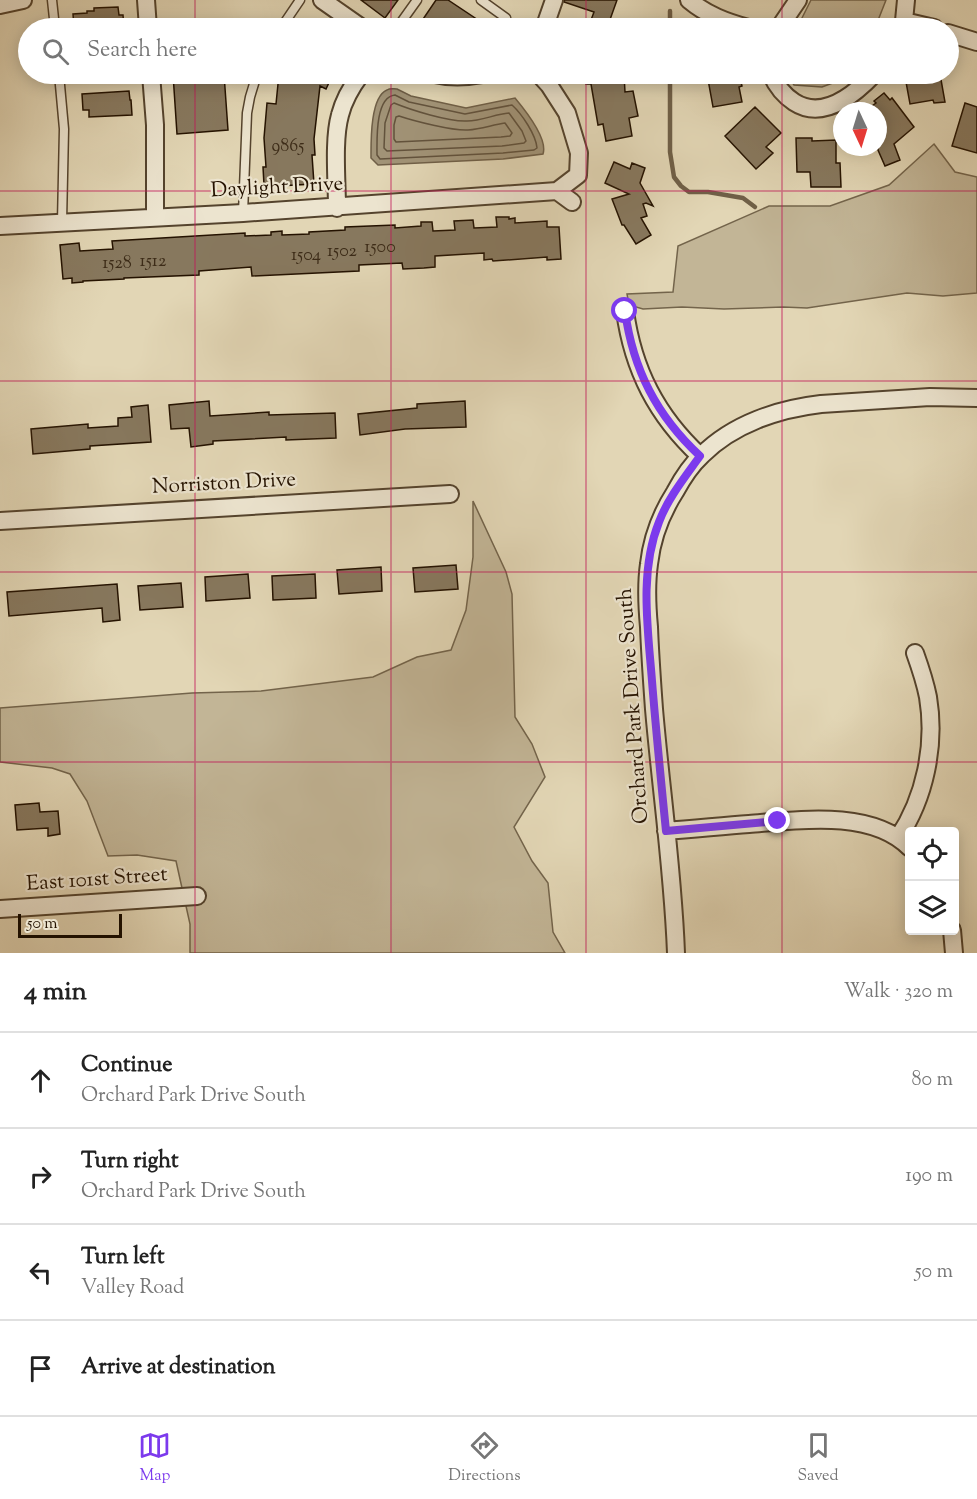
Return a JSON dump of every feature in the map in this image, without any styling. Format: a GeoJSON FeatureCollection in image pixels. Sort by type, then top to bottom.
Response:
{"type":"FeatureCollection","features":[{"type":"Feature","properties":{"kind":"street"},"geometry":{"type":"LineString","coordinates":[[0,6],[23,0]]}},
{"type":"Feature","properties":{"kind":"street"},"geometry":{"type":"LineString","coordinates":[[146,0],[147,18]]}},
{"type":"Feature","properties":{"kind":"street"},"geometry":{"type":"LineString","coordinates":[[322,0],[348,18]]}},
{"type":"Feature","properties":{"kind":"street"},"geometry":{"type":"LineString","coordinates":[[548,18],[554,0]]}},
{"type":"Feature","properties":{"kind":"street"},"geometry":{"type":"LineString","coordinates":[[689,0],[716,18]]}},
{"type":"Feature","properties":{"kind":"street"},"geometry":{"type":"LineString","coordinates":[[786,18],[798,0]]}},
{"type":"Feature","properties":{"kind":"street"},"geometry":{"type":"LineString","coordinates":[[903,18],[906,0]]}},
{"type":"Feature","properties":{"kind":"street"},"geometry":{"type":"LineString","coordinates":[[959,36],[977,42]]}},
{"type":"Feature","properties":{"kind":"street"},"geometry":{"type":"LineString","coordinates":[[152,84],[155,125],[155,217]]}},
{"type":"Feature","properties":{"kind":"street"},"geometry":{"type":"LineString","coordinates":[[337,208],[337,144],[340,116],[348,93],[354,84]]}},
{"type":"Feature","properties":{"kind":"street"},"geometry":{"type":"LineString","coordinates":[[548,84],[567,113],[579,153],[578,175],[557,191],[572,202]]}},
{"type":"Feature","properties":{"kind":"street"},"geometry":{"type":"LineString","coordinates":[[776,84],[791,101],[800,106],[815,109],[841,101],[865,84]]}},
{"type":"Feature","properties":{"kind":"street","name":"Daylight Drive"},"geometry":{"type":"LineString","coordinates":[[0,226],[337,208],[557,191]]}},
{"type":"Feature","properties":{"kind":"street"},"geometry":{"type":"LineString","coordinates":[[625,311],[632,350],[645,383],[673,428],[700,456]]}},
{"type":"Feature","properties":{"kind":"street","name":"Orchard Park Drive South"},"geometry":{"type":"LineString","coordinates":[[676,953],[647,605],[651,547],[665,507],[700,456],[730,433],[777,413],[806,406],[918,398],[977,398]]}},
{"type":"Feature","properties":{"kind":"street","name":"Norriston Drive"},"geometry":{"type":"LineString","coordinates":[[0,521],[450,494]]}},
{"type":"Feature","properties":{"kind":"street"},"geometry":{"type":"LineString","coordinates":[[666,831],[778,821],[844,820],[886,831],[904,843],[907,826],[927,770],[930,746],[928,697],[915,653]]}},
{"type":"Feature","properties":{"kind":"street","name":"East 101st Street"},"geometry":{"type":"LineString","coordinates":[[0,909],[197,896]]}},
{"type":"Feature","properties":{"kind":"street"},"geometry":{"type":"LineString","coordinates":[[952,935],[954,953]]}},
{"type":"Feature","properties":{"kind":"lane"},"geometry":{"type":"LineString","coordinates":[[52,0],[54,18]]}},
{"type":"Feature","properties":{"kind":"lane"},"geometry":{"type":"LineString","coordinates":[[288,18],[300,0]]}},
{"type":"Feature","properties":{"kind":"lane"},"geometry":{"type":"LineString","coordinates":[[404,18],[417,0]]}},
{"type":"Feature","properties":{"kind":"lane"},"geometry":{"type":"LineString","coordinates":[[481,0],[506,18]]}},
{"type":"Feature","properties":{"kind":"lane"},"geometry":{"type":"LineString","coordinates":[[60,84],[64,129],[62,222]]}},
{"type":"Feature","properties":{"kind":"lane"},"geometry":{"type":"LineString","coordinates":[[243,213],[247,113],[254,84]]}},
{"type":"Feature","properties":{"kind":"shaded area"},"geometry":{"type":"Polygon","coordinates":[[[811,0],[886,0],[879,18],[802,18],[811,0]]]}},
{"type":"Feature","properties":{"kind":"shaded area"},"geometry":{"type":"Polygon","coordinates":[[[793,84],[830,84],[822,87],[793,84]]]}},
{"type":"Feature","properties":{"kind":"shaded area"},"geometry":{"type":"Polygon","coordinates":[[[934,144],[955,172],[977,177],[977,293],[943,296],[907,293],[807,308],[643,309],[629,305],[627,294],[673,292],[678,246],[769,206],[830,206],[889,185],[934,144]]]}},
{"type":"Feature","properties":{"kind":"shaded area"},"geometry":{"type":"Polygon","coordinates":[[[473,501],[506,572],[512,594],[515,717],[532,744],[545,777],[514,827],[532,861],[548,883],[553,932],[565,953],[190,953],[190,924],[176,861],[137,855],[108,856],[87,801],[70,774],[52,768],[0,762],[0,708],[192,693],[261,691],[373,677],[417,657],[451,650],[466,610],[473,557],[473,501]]]}},
{"type":"Feature","properties":{"kind":"water"},"geometry":{"type":"Polygon","coordinates":[[[388,89],[397,89],[411,96],[466,108],[515,98],[539,133],[544,148],[543,154],[503,159],[378,165],[371,158],[374,110],[381,94],[388,89]]]}},
{"type":"Feature","properties":{"kind":"building"},"geometry":{"type":"Polygon","coordinates":[[[361,0],[398,0],[385,18],[361,0]]]}},
{"type":"Feature","properties":{"kind":"building"},"geometry":{"type":"Polygon","coordinates":[[[436,0],[448,0],[475,18],[424,18],[436,0]]]}},
{"type":"Feature","properties":{"kind":"building"},"geometry":{"type":"Polygon","coordinates":[[[564,0],[617,0],[611,18],[592,18],[594,12],[564,2],[564,0]]]}},
{"type":"Feature","properties":{"kind":"building"},"geometry":{"type":"Polygon","coordinates":[[[118,7],[119,15],[123,15],[123,18],[73,18],[73,14],[94,11],[94,8],[118,7]]]}},
{"type":"Feature","properties":{"kind":"building"},"geometry":{"type":"Polygon","coordinates":[[[174,84],[225,84],[228,130],[177,134],[174,84]]]}},
{"type":"Feature","properties":{"kind":"building"},"geometry":{"type":"Polygon","coordinates":[[[278,84],[328,84],[326,89],[320,86],[314,139],[315,155],[312,155],[314,184],[264,185],[267,103],[276,104],[278,84]]]}},
{"type":"Feature","properties":{"kind":"building"},"geometry":{"type":"Polygon","coordinates":[[[591,84],[625,84],[625,92],[633,91],[638,116],[629,118],[632,136],[606,141],[603,124],[598,125],[591,84]]]}},
{"type":"Feature","properties":{"kind":"building"},"geometry":{"type":"Polygon","coordinates":[[[709,84],[742,84],[739,87],[742,102],[713,107],[709,84]]]}},
{"type":"Feature","properties":{"kind":"building"},"geometry":{"type":"Polygon","coordinates":[[[906,84],[942,84],[945,102],[934,103],[933,100],[910,104],[906,84]]]}},
{"type":"Feature","properties":{"kind":"building"},"geometry":{"type":"Polygon","coordinates":[[[129,91],[132,115],[89,117],[89,110],[83,110],[82,94],[129,91]]]}},
{"type":"Feature","properties":{"kind":"building"},"geometry":{"type":"Polygon","coordinates":[[[884,93],[890,100],[892,98],[914,127],[894,144],[900,160],[885,166],[881,156],[887,156],[887,102],[874,101],[884,93]]]}},
{"type":"Feature","properties":{"kind":"building"},"geometry":{"type":"Polygon","coordinates":[[[965,103],[977,107],[977,153],[952,146],[965,103]]]}},
{"type":"Feature","properties":{"kind":"building"},"geometry":{"type":"Polygon","coordinates":[[[755,107],[781,133],[766,147],[773,153],[756,169],[725,136],[755,107]]]}},
{"type":"Feature","properties":{"kind":"building"},"geometry":{"type":"Polygon","coordinates":[[[796,138],[812,138],[812,141],[833,140],[833,156],[836,156],[836,163],[840,163],[841,187],[811,187],[810,172],[797,172],[796,138]]]}},
{"type":"Feature","properties":{"kind":"building"},"geometry":{"type":"Polygon","coordinates":[[[614,162],[630,169],[632,163],[645,168],[640,183],[653,206],[643,204],[647,216],[641,218],[651,235],[636,244],[622,225],[612,199],[629,194],[605,183],[614,162]]]}},
{"type":"Feature","properties":{"kind":"building"},"geometry":{"type":"Polygon","coordinates":[[[496,217],[515,218],[515,223],[547,221],[547,227],[559,227],[561,259],[547,260],[547,257],[493,261],[492,259],[484,260],[484,253],[435,256],[435,267],[424,268],[403,269],[402,263],[359,265],[359,271],[252,276],[251,267],[199,271],[199,275],[72,283],[72,278],[63,279],[60,245],[79,243],[80,251],[113,249],[112,241],[245,233],[245,236],[271,235],[271,232],[282,231],[282,235],[309,234],[309,232],[345,230],[345,227],[421,226],[421,222],[432,222],[433,231],[455,230],[454,221],[473,220],[474,228],[497,227],[496,217]]]}},
{"type":"Feature","properties":{"kind":"building"},"geometry":{"type":"Polygon","coordinates":[[[209,401],[210,416],[269,412],[269,415],[335,413],[336,438],[286,440],[286,437],[213,441],[213,444],[191,447],[189,428],[171,429],[169,405],[209,401]]]}},
{"type":"Feature","properties":{"kind":"building"},"geometry":{"type":"Polygon","coordinates":[[[465,401],[466,427],[405,429],[360,435],[358,414],[417,408],[417,404],[465,401]]]}},
{"type":"Feature","properties":{"kind":"building"},"geometry":{"type":"Polygon","coordinates":[[[148,405],[151,442],[90,446],[90,449],[33,454],[31,429],[88,424],[88,428],[118,426],[118,418],[132,417],[131,407],[148,405]]]}},
{"type":"Feature","properties":{"kind":"building"},"geometry":{"type":"Polygon","coordinates":[[[456,565],[458,589],[415,592],[413,568],[456,565]]]}},
{"type":"Feature","properties":{"kind":"building"},"geometry":{"type":"Polygon","coordinates":[[[381,567],[382,591],[339,594],[337,570],[381,567]]]}},
{"type":"Feature","properties":{"kind":"building"},"geometry":{"type":"Polygon","coordinates":[[[248,574],[250,598],[206,601],[205,577],[248,574]]]}},
{"type":"Feature","properties":{"kind":"building"},"geometry":{"type":"Polygon","coordinates":[[[315,574],[316,598],[273,600],[272,576],[315,574]]]}},
{"type":"Feature","properties":{"kind":"building"},"geometry":{"type":"Polygon","coordinates":[[[181,583],[183,607],[140,610],[138,586],[181,583]]]}},
{"type":"Feature","properties":{"kind":"building"},"geometry":{"type":"Polygon","coordinates":[[[117,584],[120,620],[103,622],[102,608],[9,616],[7,592],[117,584]]]}},
{"type":"Feature","properties":{"kind":"building"},"geometry":{"type":"Polygon","coordinates":[[[39,803],[40,812],[58,811],[60,834],[48,836],[48,828],[17,830],[15,805],[39,803]]]}},
{"type":"Feature","properties":{"kind":"waterway"},"geometry":{"type":"LineString","coordinates":[[670,11],[670,18]]}},
{"type":"Feature","properties":{"kind":"waterway"},"geometry":{"type":"LineString","coordinates":[[670,84],[670,152],[674,177],[689,192],[708,192],[743,198],[755,207]]}},
{"type":"Feature","properties":{"kind":"route"},"geometry":{"type":"LineString","coordinates":[[625,311],[632,350],[645,383],[673,428],[700,456],[665,507],[651,547],[649,561],[647,605],[666,831],[778,821]]}}]}
